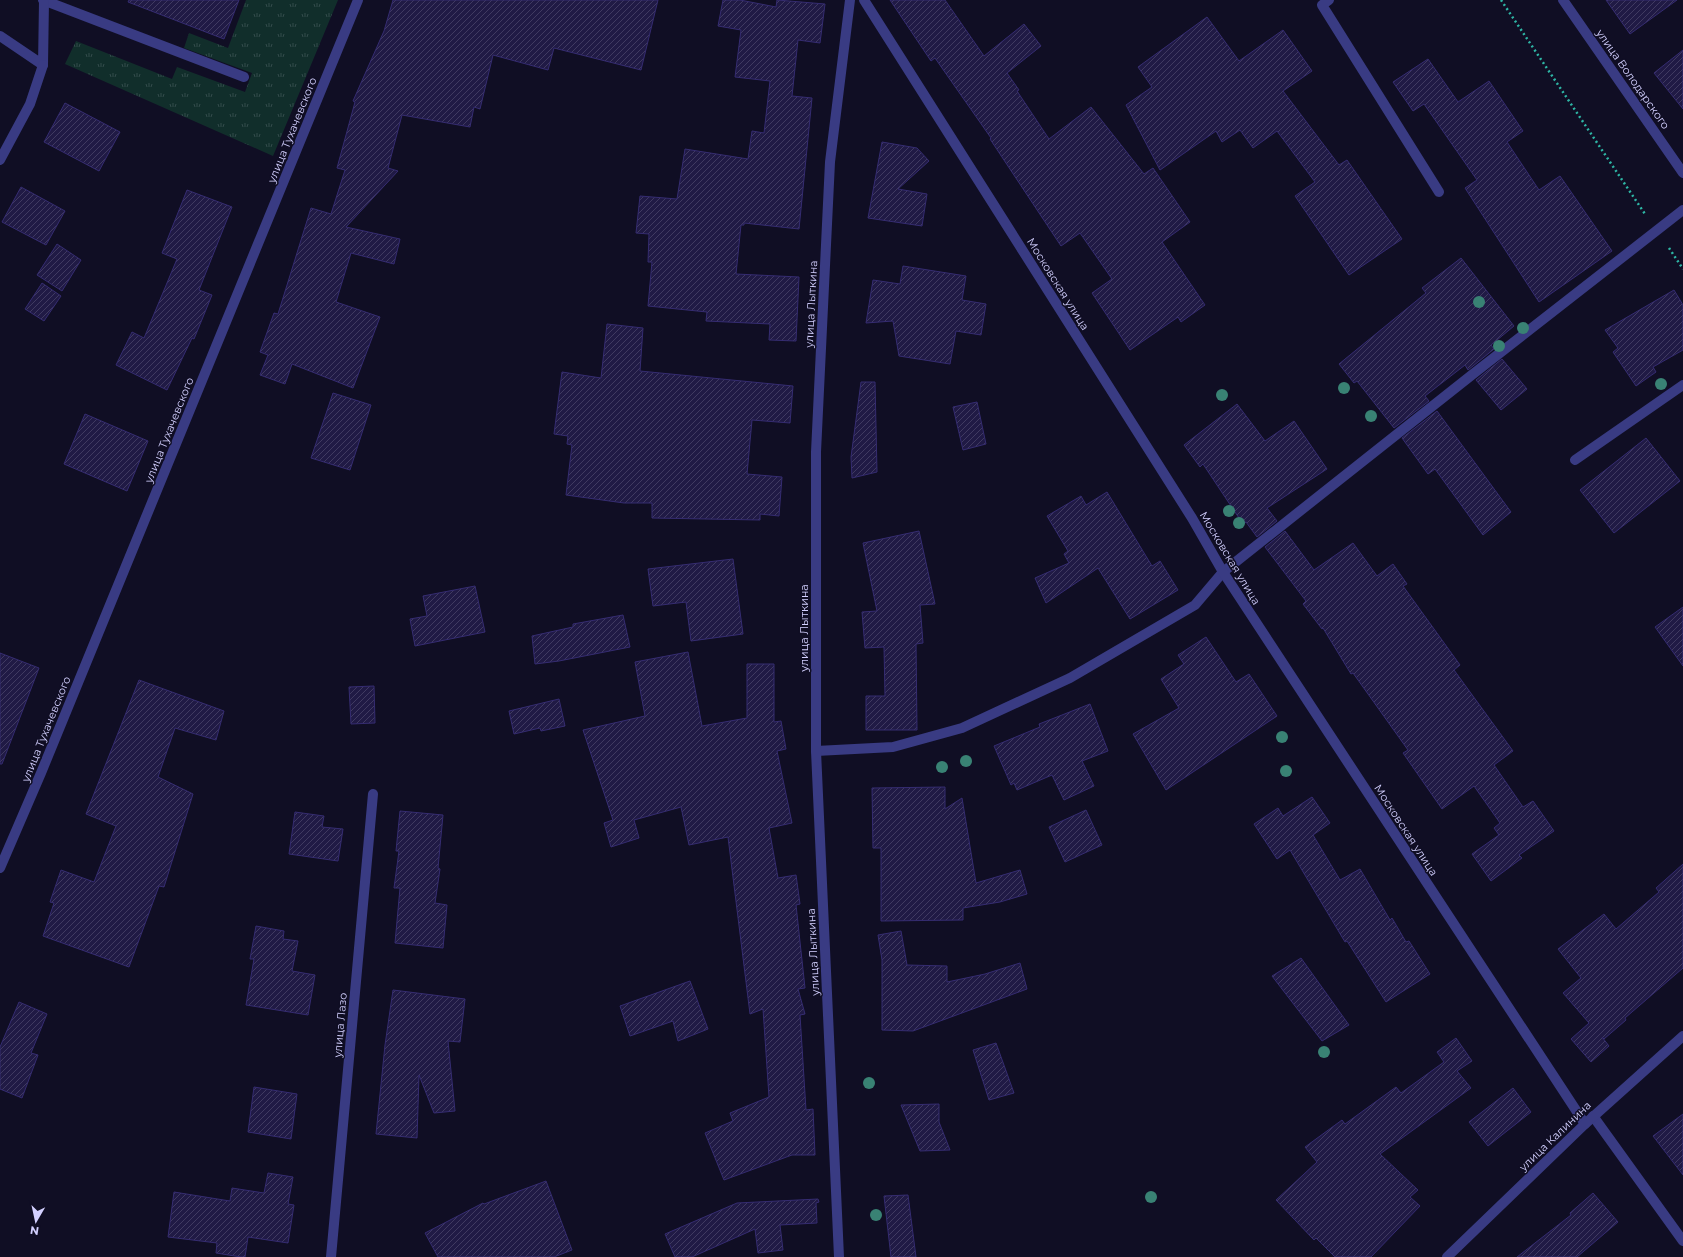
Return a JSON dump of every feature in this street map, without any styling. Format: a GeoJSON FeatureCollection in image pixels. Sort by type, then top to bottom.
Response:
{"type":"FeatureCollection","features":[{"type":"Feature","properties":{"kind":"street"},"geometry":{"type":"LineString","coordinates":[[0,160],[30,104],[43,65],[44,0],[244,76]]}},
{"type":"Feature","properties":{"kind":"street","name":"улица Тухачевского"},"geometry":{"type":"LineString","coordinates":[[0,868],[41,773],[358,0]]}},
{"type":"Feature","properties":{"kind":"street","name":"улица Лыткина"},"geometry":{"type":"LineString","coordinates":[[839,1257],[816,750],[816,452],[830,162],[850,0]]}},
{"type":"Feature","properties":{"kind":"street","name":"Московская улица"},"geometry":{"type":"LineString","coordinates":[[864,0],[1187,511],[1223,572],[1585,1124]]}},
{"type":"Feature","properties":{"kind":"street"},"geometry":{"type":"LineString","coordinates":[[1329,0],[1322,5],[1439,192]]}},
{"type":"Feature","properties":{"kind":"street","name":"улица Володарского"},"geometry":{"type":"LineString","coordinates":[[1563,0],[1683,173]]}},
{"type":"Feature","properties":{"kind":"street"},"geometry":{"type":"LineString","coordinates":[[0,36],[43,65]]}},
{"type":"Feature","properties":{"kind":"street"},"geometry":{"type":"LineString","coordinates":[[816,750],[892,748],[962,728],[1070,678],[1195,604],[1223,572],[1683,210]]}},
{"type":"Feature","properties":{"kind":"street"},"geometry":{"type":"LineString","coordinates":[[1575,460],[1683,385]]}},
{"type":"Feature","properties":{"kind":"street","name":"улица Лазо"},"geometry":{"type":"LineString","coordinates":[[331,1257],[373,794]]}},
{"type":"Feature","properties":{"kind":"street","name":"улица Калинина"},"geometry":{"type":"LineString","coordinates":[[1447,1257],[1593,1116],[1683,1036]]}},
{"type":"Feature","properties":{"kind":"street"},"geometry":{"type":"LineString","coordinates":[[1593,1116],[1683,1241]]}},
{"type":"Feature","properties":{"kind":"path"},"geometry":{"type":"LineString","coordinates":[[1501,0],[1683,269]]}},
{"type":"Feature","properties":{"kind":"green space"},"geometry":{"type":"Polygon","coordinates":[[[246,0],[338,0],[273,156],[65,64],[76,41],[172,79],[177,67],[245,92],[252,73],[184,48],[189,33],[228,48],[246,0]]]}},
{"type":"Feature","properties":{"kind":"building"},"geometry":{"type":"Polygon","coordinates":[[[129,0],[239,0],[224,39],[128,2],[129,0]]]}},
{"type":"Feature","properties":{"kind":"building"},"geometry":{"type":"Polygon","coordinates":[[[393,0],[658,0],[641,70],[554,48],[548,70],[493,55],[480,109],[474,107],[470,127],[402,115],[388,168],[398,171],[346,227],[400,239],[394,264],[351,253],[336,302],[380,317],[353,388],[292,364],[285,384],[260,375],[268,355],[260,352],[274,313],[278,314],[311,208],[331,214],[345,170],[337,168],[355,102],[353,101],[384,31],[393,0]]]}},
{"type":"Feature","properties":{"kind":"building"},"geometry":{"type":"Polygon","coordinates":[[[723,0],[740,0],[776,7],[777,0],[825,4],[820,43],[798,40],[792,96],[812,98],[799,229],[744,223],[744,225],[741,225],[736,274],[799,277],[796,341],[769,340],[770,324],[706,321],[707,312],[648,306],[652,262],[648,262],[649,234],[636,233],[640,196],[677,199],[685,149],[748,159],[752,131],[764,133],[770,81],[735,77],[741,30],[718,26],[723,0]]]}},
{"type":"Feature","properties":{"kind":"building"},"geometry":{"type":"Polygon","coordinates":[[[890,0],[945,0],[984,56],[1024,24],[1041,46],[1007,73],[1019,90],[1017,91],[1049,139],[1091,107],[1144,174],[1153,168],[1190,222],[1162,242],[1205,305],[1181,322],[1178,317],[1130,350],[1092,293],[1112,279],[1080,233],[1061,246],[990,139],[991,138],[935,58],[931,61],[890,0]]]}},
{"type":"Feature","properties":{"kind":"building"},"geometry":{"type":"Polygon","coordinates":[[[1606,0],[1677,0],[1630,34],[1606,0]]]}},
{"type":"Feature","properties":{"kind":"building"},"geometry":{"type":"Polygon","coordinates":[[[1207,17],[1239,61],[1283,30],[1312,71],[1283,91],[1339,165],[1347,160],[1402,239],[1349,275],[1295,196],[1315,182],[1277,131],[1253,148],[1240,130],[1222,142],[1216,131],[1160,170],[1126,105],[1152,87],[1138,67],[1207,17]]]}},
{"type":"Feature","properties":{"kind":"building"},"geometry":{"type":"Polygon","coordinates":[[[1683,50],[1683,109],[1654,73],[1683,50]]]}},
{"type":"Feature","properties":{"kind":"building"},"geometry":{"type":"Polygon","coordinates":[[[1428,59],[1458,102],[1489,81],[1523,131],[1507,142],[1539,190],[1560,176],[1612,251],[1539,302],[1465,188],[1477,180],[1424,104],[1413,111],[1393,82],[1428,59]]]}},
{"type":"Feature","properties":{"kind":"building"},"geometry":{"type":"Polygon","coordinates":[[[65,103],[120,132],[99,171],[44,142],[65,103]]]}},
{"type":"Feature","properties":{"kind":"building"},"geometry":{"type":"Polygon","coordinates":[[[882,142],[917,148],[929,161],[898,189],[927,194],[922,226],[868,218],[882,142]]]}},
{"type":"Feature","properties":{"kind":"building"},"geometry":{"type":"Polygon","coordinates":[[[21,187],[65,211],[46,245],[2,222],[21,187]]]}},
{"type":"Feature","properties":{"kind":"building"},"geometry":{"type":"Polygon","coordinates":[[[187,190],[232,207],[199,290],[212,295],[194,339],[192,338],[167,390],[116,365],[132,332],[144,338],[177,259],[162,253],[187,190]]]}},
{"type":"Feature","properties":{"kind":"building"},"geometry":{"type":"Polygon","coordinates":[[[57,244],[81,260],[62,291],[37,275],[57,244]]]}},
{"type":"Feature","properties":{"kind":"building"},"geometry":{"type":"Polygon","coordinates":[[[1461,258],[1514,326],[1491,345],[1494,349],[1468,370],[1465,365],[1425,396],[1429,401],[1394,428],[1357,381],[1354,383],[1339,364],[1426,293],[1422,288],[1461,258]]]}},
{"type":"Feature","properties":{"kind":"building"},"geometry":{"type":"Polygon","coordinates":[[[903,266],[966,276],[962,300],[986,304],[981,335],[956,331],[950,364],[899,356],[893,321],[866,323],[873,280],[900,284],[903,266]]]}},
{"type":"Feature","properties":{"kind":"building"},"geometry":{"type":"Polygon","coordinates":[[[42,283],[61,296],[44,321],[25,309],[42,283]]]}},
{"type":"Feature","properties":{"kind":"building"},"geometry":{"type":"Polygon","coordinates":[[[1674,290],[1683,305],[1683,350],[1653,367],[1656,372],[1636,386],[1613,352],[1618,348],[1605,330],[1674,290]]]}},
{"type":"Feature","properties":{"kind":"building"},"geometry":{"type":"Polygon","coordinates":[[[607,324],[643,328],[640,371],[793,386],[790,423],[752,420],[747,474],[782,477],[779,516],[760,514],[760,520],[652,518],[652,503],[624,503],[566,495],[572,445],[567,444],[568,436],[554,434],[562,372],[601,378],[607,324]]]}},
{"type":"Feature","properties":{"kind":"building"},"geometry":{"type":"Polygon","coordinates":[[[1502,359],[1527,389],[1501,410],[1476,380],[1502,359]]]}},
{"type":"Feature","properties":{"kind":"building"},"geometry":{"type":"Polygon","coordinates":[[[861,382],[875,382],[877,472],[852,478],[851,457],[861,382]]]}},
{"type":"Feature","properties":{"kind":"building"},"geometry":{"type":"Polygon","coordinates":[[[333,393],[371,405],[350,470],[311,458],[333,393]]]}},
{"type":"Feature","properties":{"kind":"building"},"geometry":{"type":"Polygon","coordinates":[[[977,402],[986,444],[963,450],[953,407],[977,402]]]}},
{"type":"Feature","properties":{"kind":"building"},"geometry":{"type":"Polygon","coordinates":[[[1237,404],[1265,441],[1294,421],[1327,469],[1267,508],[1277,521],[1257,537],[1246,522],[1243,524],[1203,464],[1200,467],[1184,445],[1237,404]]]}},
{"type":"Feature","properties":{"kind":"building"},"geometry":{"type":"Polygon","coordinates":[[[1437,411],[1511,512],[1483,535],[1435,469],[1428,474],[1402,438],[1437,411]]]}},
{"type":"Feature","properties":{"kind":"building"},"geometry":{"type":"Polygon","coordinates":[[[85,414],[148,441],[127,491],[64,464],[85,414]]]}},
{"type":"Feature","properties":{"kind":"building"},"geometry":{"type":"Polygon","coordinates":[[[1646,438],[1680,481],[1614,533],[1580,490],[1646,438]]]}},
{"type":"Feature","properties":{"kind":"building"},"geometry":{"type":"Polygon","coordinates":[[[1107,492],[1152,566],[1160,561],[1178,590],[1130,619],[1098,568],[1046,603],[1035,578],[1069,563],[1064,554],[1068,551],[1047,516],[1081,496],[1086,505],[1107,492]]]}},
{"type":"Feature","properties":{"kind":"building"},"geometry":{"type":"Polygon","coordinates":[[[919,531],[935,604],[920,605],[923,643],[916,644],[917,730],[866,730],[866,696],[885,696],[884,647],[865,648],[862,612],[877,611],[863,543],[919,531]]]}},
{"type":"Feature","properties":{"kind":"building"},"geometry":{"type":"Polygon","coordinates":[[[1285,531],[1314,570],[1353,543],[1377,576],[1393,564],[1407,584],[1403,586],[1460,665],[1454,670],[1513,751],[1494,765],[1523,807],[1533,801],[1554,831],[1519,855],[1522,858],[1491,881],[1472,854],[1499,835],[1494,828],[1500,823],[1474,786],[1442,809],[1403,753],[1408,750],[1353,673],[1351,674],[1323,628],[1322,629],[1303,604],[1306,601],[1265,547],[1285,531]]]}},
{"type":"Feature","properties":{"kind":"building"},"geometry":{"type":"Polygon","coordinates":[[[733,559],[743,634],[691,641],[686,602],[653,606],[648,569],[733,559]]]}},
{"type":"Feature","properties":{"kind":"building"},"geometry":{"type":"Polygon","coordinates":[[[475,586],[485,632],[415,646],[410,619],[427,616],[423,596],[475,586]]]}},
{"type":"Feature","properties":{"kind":"building"},"geometry":{"type":"Polygon","coordinates":[[[1683,607],[1683,666],[1655,627],[1683,607]]]}},
{"type":"Feature","properties":{"kind":"building"},"geometry":{"type":"Polygon","coordinates":[[[623,615],[630,647],[559,661],[535,664],[532,636],[573,627],[573,624],[623,615]]]}},
{"type":"Feature","properties":{"kind":"building"},"geometry":{"type":"Polygon","coordinates":[[[1206,637],[1236,682],[1249,674],[1277,716],[1166,790],[1133,734],[1179,708],[1161,679],[1184,664],[1178,655],[1206,637]]]}},
{"type":"Feature","properties":{"kind":"building"},"geometry":{"type":"Polygon","coordinates":[[[688,652],[702,726],[747,718],[747,664],[774,664],[774,722],[781,721],[786,749],[777,751],[792,823],[769,828],[778,878],[796,875],[800,904],[796,905],[805,988],[798,989],[805,1014],[800,1015],[806,1110],[813,1109],[815,1155],[792,1155],[724,1180],[705,1133],[733,1121],[730,1113],[769,1097],[763,1009],[750,1014],[728,837],[689,845],[681,807],[634,820],[639,838],[611,847],[604,823],[613,820],[583,730],[645,716],[635,662],[688,652]]]}},
{"type":"Feature","properties":{"kind":"building"},"geometry":{"type":"Polygon","coordinates":[[[0,653],[39,668],[2,764],[0,764],[0,653]]]}},
{"type":"Feature","properties":{"kind":"building"},"geometry":{"type":"Polygon","coordinates":[[[139,680],[224,711],[216,740],[175,728],[158,777],[193,794],[164,887],[159,886],[129,967],[43,936],[54,903],[50,902],[61,870],[94,882],[116,826],[86,814],[139,680]]]}},
{"type":"Feature","properties":{"kind":"building"},"geometry":{"type":"Polygon","coordinates":[[[374,686],[375,723],[351,724],[349,687],[374,686]]]}},
{"type":"Feature","properties":{"kind":"building"},"geometry":{"type":"Polygon","coordinates":[[[559,699],[565,726],[541,731],[540,728],[514,734],[509,711],[559,699]]]}},
{"type":"Feature","properties":{"kind":"building"},"geometry":{"type":"Polygon","coordinates":[[[1090,704],[1108,751],[1082,761],[1094,786],[1064,800],[1052,775],[1017,790],[1014,783],[1011,785],[994,746],[1040,727],[1039,724],[1090,704]]]}},
{"type":"Feature","properties":{"kind":"building"},"geometry":{"type":"Polygon","coordinates":[[[945,787],[945,809],[962,798],[976,883],[1020,870],[1027,894],[1000,902],[963,908],[963,920],[881,921],[881,848],[873,848],[872,788],[945,787]]]}},
{"type":"Feature","properties":{"kind":"building"},"geometry":{"type":"Polygon","coordinates":[[[1312,797],[1330,823],[1313,835],[1340,880],[1360,869],[1390,920],[1392,918],[1406,942],[1409,941],[1430,974],[1386,1002],[1347,941],[1345,942],[1290,850],[1277,859],[1254,824],[1278,808],[1283,816],[1312,797]]]}},
{"type":"Feature","properties":{"kind":"building"},"geometry":{"type":"Polygon","coordinates":[[[1086,810],[1102,845],[1065,862],[1049,827],[1086,810]]]}},
{"type":"Feature","properties":{"kind":"building"},"geometry":{"type":"Polygon","coordinates":[[[400,811],[443,815],[438,868],[440,869],[435,903],[447,905],[443,948],[395,943],[400,888],[394,888],[399,851],[396,851],[400,811]]]}},
{"type":"Feature","properties":{"kind":"building"},"geometry":{"type":"Polygon","coordinates":[[[295,812],[324,816],[322,827],[343,829],[338,861],[289,854],[295,812]]]}},
{"type":"Feature","properties":{"kind":"building"},"geometry":{"type":"Polygon","coordinates":[[[1683,864],[1683,968],[1625,1018],[1626,1020],[1604,1039],[1602,1037],[1609,1046],[1591,1062],[1571,1039],[1589,1023],[1563,993],[1581,978],[1558,949],[1604,914],[1616,929],[1659,892],[1656,888],[1683,864]]]}},
{"type":"Feature","properties":{"kind":"building"},"geometry":{"type":"Polygon","coordinates":[[[256,926],[284,931],[283,939],[298,941],[292,971],[315,975],[308,1015],[246,1005],[254,959],[250,959],[256,926]]]}},
{"type":"Feature","properties":{"kind":"building"},"geometry":{"type":"Polygon","coordinates":[[[901,931],[907,965],[947,966],[947,982],[985,974],[1020,963],[1027,989],[913,1031],[882,1030],[882,960],[878,935],[901,931]]]}},
{"type":"Feature","properties":{"kind":"building"},"geometry":{"type":"Polygon","coordinates":[[[1301,958],[1349,1025],[1322,1041],[1272,976],[1301,958]]]}},
{"type":"Feature","properties":{"kind":"building"},"geometry":{"type":"Polygon","coordinates":[[[690,981],[708,1029],[678,1041],[673,1021],[630,1036],[620,1006],[690,981]]]}},
{"type":"Feature","properties":{"kind":"building"},"geometry":{"type":"Polygon","coordinates":[[[393,990],[465,999],[460,1042],[448,1041],[455,1111],[434,1113],[419,1075],[417,1138],[376,1134],[385,1045],[393,990]]]}},
{"type":"Feature","properties":{"kind":"building"},"geometry":{"type":"Polygon","coordinates":[[[19,1002],[47,1014],[31,1053],[38,1055],[22,1098],[0,1089],[0,1047],[19,1002]]]}},
{"type":"Feature","properties":{"kind":"building"},"geometry":{"type":"Polygon","coordinates":[[[1456,1038],[1472,1061],[1457,1071],[1471,1088],[1380,1154],[1418,1190],[1410,1197],[1420,1206],[1371,1257],[1335,1257],[1316,1238],[1314,1240],[1276,1200],[1317,1162],[1305,1147],[1342,1120],[1345,1124],[1396,1087],[1401,1093],[1444,1062],[1437,1052],[1456,1038]]]}},
{"type":"Feature","properties":{"kind":"building"},"geometry":{"type":"Polygon","coordinates":[[[996,1043],[1014,1093],[989,1100],[973,1050],[996,1043]]]}},
{"type":"Feature","properties":{"kind":"building"},"geometry":{"type":"Polygon","coordinates":[[[254,1087],[297,1094],[291,1139],[248,1132],[254,1087]]]}},
{"type":"Feature","properties":{"kind":"building"},"geometry":{"type":"Polygon","coordinates":[[[1513,1088],[1531,1112],[1488,1146],[1469,1122],[1513,1088]]]}},
{"type":"Feature","properties":{"kind":"building"},"geometry":{"type":"Polygon","coordinates":[[[939,1104],[939,1122],[950,1150],[920,1151],[901,1105],[939,1104]]]}},
{"type":"Feature","properties":{"kind":"building"},"geometry":{"type":"Polygon","coordinates":[[[1683,1114],[1683,1175],[1653,1136],[1683,1114]]]}},
{"type":"Feature","properties":{"kind":"building"},"geometry":{"type":"Polygon","coordinates":[[[268,1173],[293,1177],[288,1204],[294,1205],[288,1243],[248,1237],[245,1257],[241,1257],[216,1253],[217,1243],[168,1237],[174,1192],[230,1201],[232,1188],[264,1193],[268,1173]]]}},
{"type":"Feature","properties":{"kind":"building"},"geometry":{"type":"Polygon","coordinates":[[[546,1181],[572,1250],[554,1257],[438,1257],[425,1233],[483,1203],[484,1204],[546,1181]]]}},
{"type":"Feature","properties":{"kind":"building"},"geometry":{"type":"Polygon","coordinates":[[[1593,1193],[1618,1222],[1577,1257],[1517,1257],[1571,1215],[1570,1213],[1593,1193]]]}},
{"type":"Feature","properties":{"kind":"building"},"geometry":{"type":"Polygon","coordinates":[[[908,1195],[916,1257],[891,1257],[884,1196],[908,1195]]]}},
{"type":"Feature","properties":{"kind":"building"},"geometry":{"type":"Polygon","coordinates":[[[818,1199],[819,1202],[816,1203],[817,1223],[780,1225],[783,1250],[758,1253],[755,1229],[692,1257],[675,1257],[665,1234],[737,1203],[818,1199]]]}}]}
